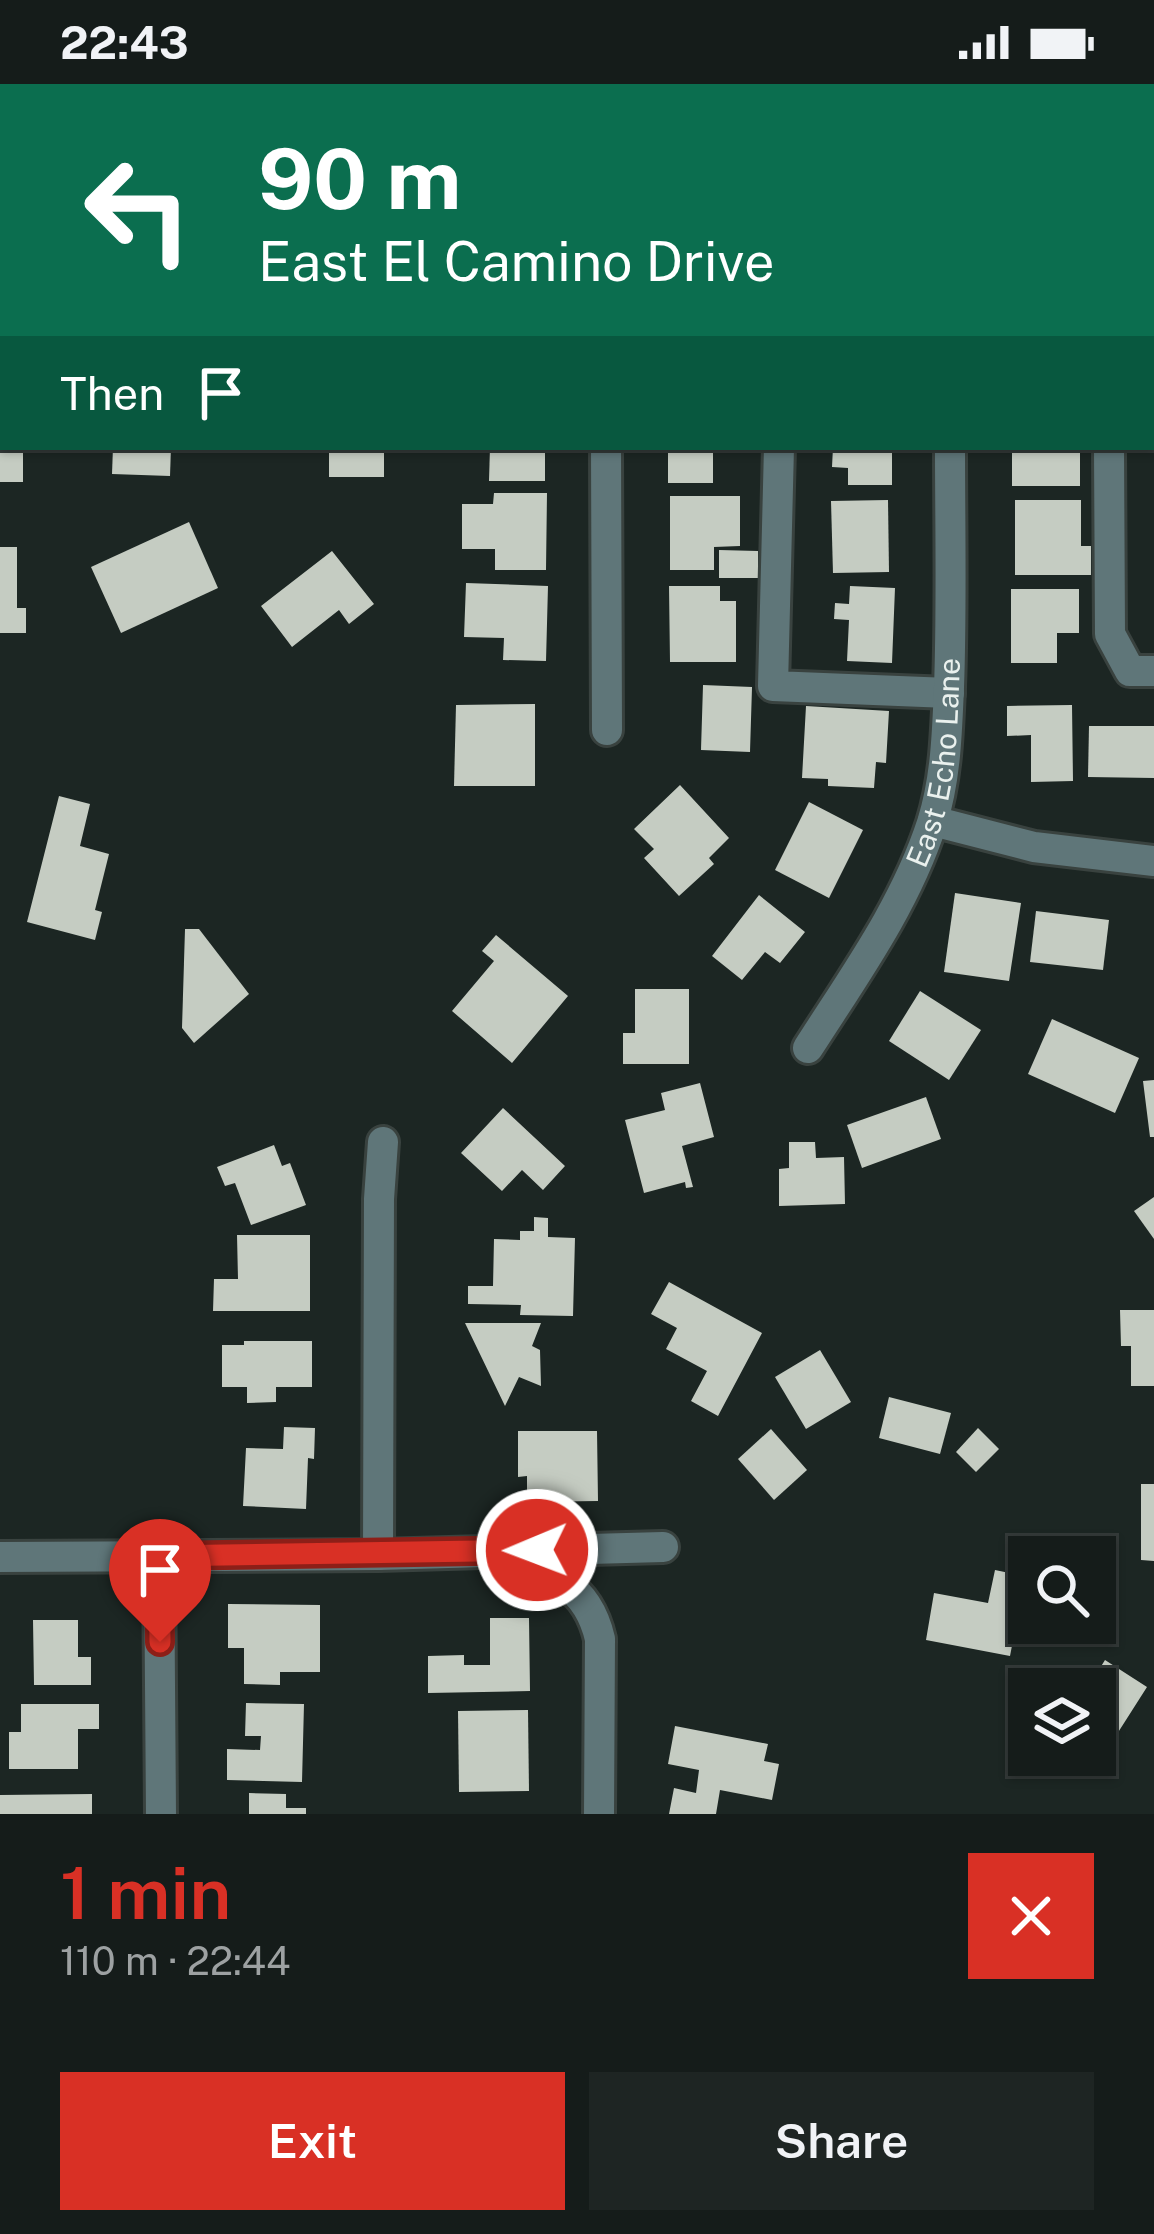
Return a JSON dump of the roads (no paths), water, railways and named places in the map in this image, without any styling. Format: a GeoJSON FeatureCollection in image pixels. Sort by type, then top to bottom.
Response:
{"type":"FeatureCollection","features":[{"type":"Feature","properties":{"kind":"street"},"geometry":{"type":"LineString","coordinates":[[606,450],[607,730]]}},
{"type":"Feature","properties":{"kind":"street"},"geometry":{"type":"LineString","coordinates":[[779,450],[773,686],[949,693]]}},
{"type":"Feature","properties":{"kind":"street","name":"East Echo Lane"},"geometry":{"type":"LineString","coordinates":[[808,1048],[898,906],[933,820],[948,736],[950,450]]}},
{"type":"Feature","properties":{"kind":"street"},"geometry":{"type":"LineString","coordinates":[[1109,450],[1110,634],[1130,671],[1154,671]]}},
{"type":"Feature","properties":{"kind":"street"},"geometry":{"type":"LineString","coordinates":[[933,820],[1034,847],[1154,861]]}},
{"type":"Feature","properties":{"kind":"street"},"geometry":{"type":"LineString","coordinates":[[378,1555],[383,1142]]}},
{"type":"Feature","properties":{"kind":"street"},"geometry":{"type":"LineString","coordinates":[[0,1557],[378,1555],[663,1547]]}},
{"type":"Feature","properties":{"kind":"street"},"geometry":{"type":"LineString","coordinates":[[453,1551],[549,1573],[594,1612],[600,1639],[599,1814]]}},
{"type":"Feature","properties":{"kind":"street"},"geometry":{"type":"LineString","coordinates":[[159,1556],[161,1814]]}}]}
